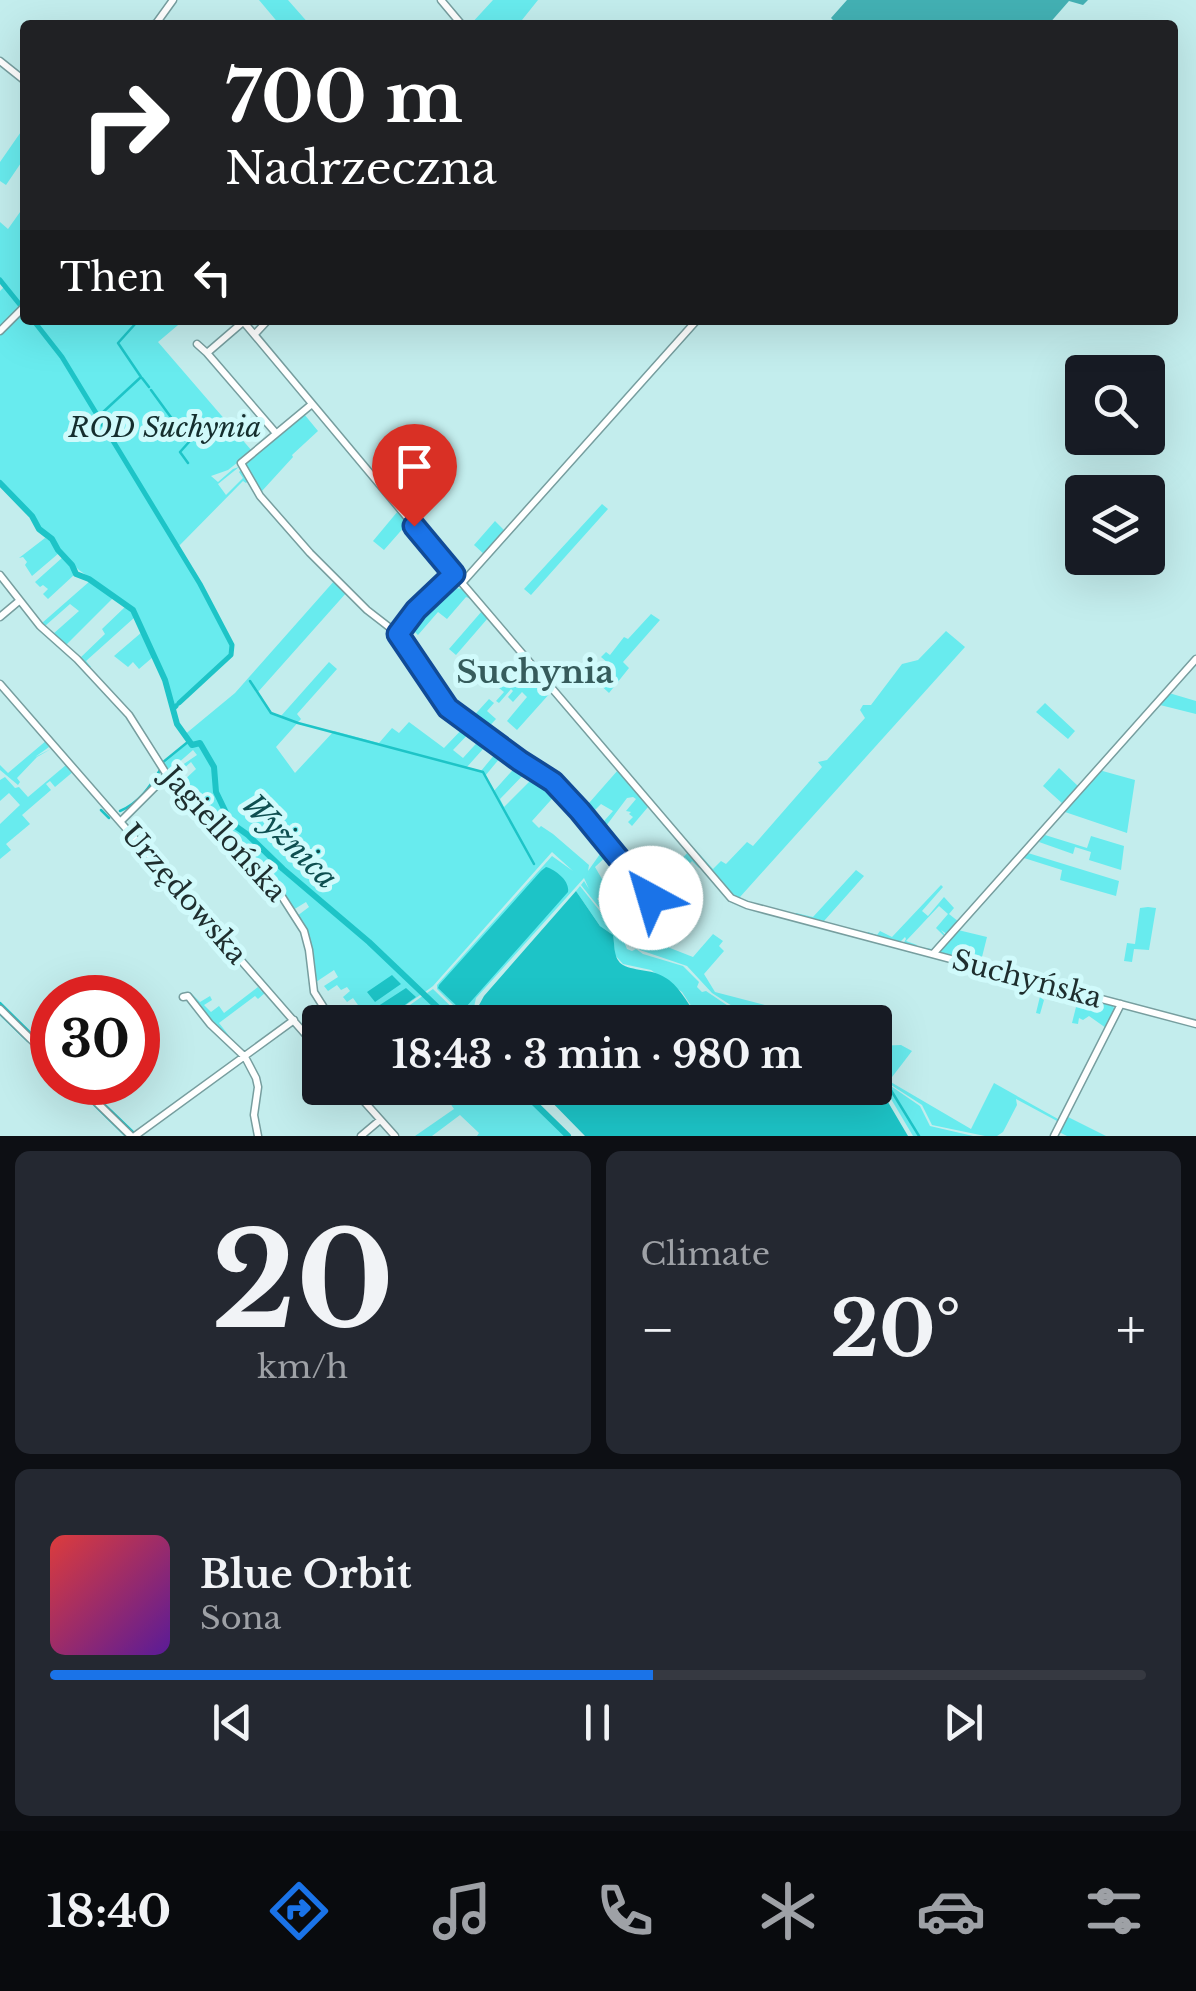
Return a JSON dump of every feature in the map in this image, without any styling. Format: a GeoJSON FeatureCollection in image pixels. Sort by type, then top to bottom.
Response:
{"type":"FeatureCollection","features":[{"type":"Feature","properties":{"kind":"street"},"geometry":{"type":"LineString","coordinates":[[441,0],[458,20]]}},
{"type":"Feature","properties":{"kind":"street"},"geometry":{"type":"LineString","coordinates":[[0,61],[20,77]]}},
{"type":"Feature","properties":{"kind":"street"},"geometry":{"type":"LineString","coordinates":[[0,332],[20,311]]}},
{"type":"Feature","properties":{"kind":"street"},"geometry":{"type":"LineString","coordinates":[[207,352],[238,325]]}},
{"type":"Feature","properties":{"kind":"street"},"geometry":{"type":"LineString","coordinates":[[247,325],[462,584],[693,325]]}},
{"type":"Feature","properties":{"kind":"street"},"geometry":{"type":"LineString","coordinates":[[255,334],[263,325]]}},
{"type":"Feature","properties":{"kind":"street"},"geometry":{"type":"LineString","coordinates":[[197,344],[275,432]]}},
{"type":"Feature","properties":{"kind":"street"},"geometry":{"type":"LineString","coordinates":[[312,404],[240,464],[260,496],[336,578],[398,634],[448,708],[553,782],[580,811],[649,894],[643,913]]}},
{"type":"Feature","properties":{"kind":"street"},"geometry":{"type":"LineString","coordinates":[[398,634],[416,610],[454,574]]}},
{"type":"Feature","properties":{"kind":"street","name":"Jagiellońska"},"geometry":{"type":"LineString","coordinates":[[0,575],[40,626],[77,658],[129,716],[167,775],[279,892],[304,930],[314,992],[322,1005]]}},
{"type":"Feature","properties":{"kind":"street","name":"Suchyńska"},"geometry":{"type":"LineString","coordinates":[[462,584],[724,892],[738,901],[1196,1024]]}},
{"type":"Feature","properties":{"kind":"street"},"geometry":{"type":"LineString","coordinates":[[0,616],[19,601]]}},
{"type":"Feature","properties":{"kind":"street"},"geometry":{"type":"LineString","coordinates":[[933,954],[1196,659]]}},
{"type":"Feature","properties":{"kind":"street","name":"Urzędowska"},"geometry":{"type":"LineString","coordinates":[[3,687],[302,1029]]}},
{"type":"Feature","properties":{"kind":"street"},"geometry":{"type":"LineString","coordinates":[[121,820],[167,775]]}},
{"type":"Feature","properties":{"kind":"street"},"geometry":{"type":"LineString","coordinates":[[185,996],[245,1057],[258,1084],[254,1115],[258,1136]]}},
{"type":"Feature","properties":{"kind":"street"},"geometry":{"type":"LineString","coordinates":[[1054,1136],[1120,1004]]}},
{"type":"Feature","properties":{"kind":"street"},"geometry":{"type":"LineString","coordinates":[[0,1009],[30,1038]]}},
{"type":"Feature","properties":{"kind":"street"},"geometry":{"type":"LineString","coordinates":[[100,1105],[133,1136],[294,1020]]}},
{"type":"Feature","properties":{"kind":"street"},"geometry":{"type":"LineString","coordinates":[[367,1105],[394,1136]]}},
{"type":"Feature","properties":{"kind":"street"},"geometry":{"type":"LineString","coordinates":[[361,1136],[380,1120]]}},
{"type":"Feature","properties":{"kind":"green space"},"geometry":{"type":"Polygon","coordinates":[[[259,0],[288,0],[306,20],[276,20],[259,0]]]}},
{"type":"Feature","properties":{"kind":"green space"},"geometry":{"type":"Polygon","coordinates":[[[493,0],[538,0],[522,20],[475,20],[493,0]]]}},
{"type":"Feature","properties":{"kind":"green space"},"geometry":{"type":"Polygon","coordinates":[[[20,133],[20,164],[6,185],[0,181],[0,162],[20,133]]]}},
{"type":"Feature","properties":{"kind":"green space"},"geometry":{"type":"Polygon","coordinates":[[[20,212],[20,306],[0,328],[0,291],[5,286],[0,279],[0,222],[8,229],[20,212]]]}},
{"type":"Feature","properties":{"kind":"green space","name":"ROD Suchynia"},"geometry":{"type":"Polygon","coordinates":[[[20,316],[20,325],[36,325],[80,388],[63,356],[38,325],[178,325],[158,342],[252,451],[228,470],[211,476],[218,482],[239,467],[218,484],[226,495],[243,478],[241,470],[248,481],[243,481],[177,548],[232,645],[231,655],[174,708],[166,678],[133,609],[58,550],[53,539],[39,529],[31,513],[0,481],[0,334],[20,316]]]}},
{"type":"Feature","properties":{"kind":"green space"},"geometry":{"type":"Polygon","coordinates":[[[312,407],[304,414],[318,431],[262,491],[258,490],[248,475],[251,471],[245,472],[242,464],[312,407]]]}},
{"type":"Feature","properties":{"kind":"green space"},"geometry":{"type":"Polygon","coordinates":[[[602,504],[608,509],[531,595],[524,589],[602,504]]]}},
{"type":"Feature","properties":{"kind":"green space"},"geometry":{"type":"Polygon","coordinates":[[[398,511],[413,528],[406,525],[384,550],[373,541],[398,511]]]}},
{"type":"Feature","properties":{"kind":"green space"},"geometry":{"type":"Polygon","coordinates":[[[495,521],[506,532],[485,555],[474,545],[495,521]]]}},
{"type":"Feature","properties":{"kind":"green space"},"geometry":{"type":"Polygon","coordinates":[[[45,538],[54,543],[59,553],[32,576],[27,562],[19,558],[45,538]]]}},
{"type":"Feature","properties":{"kind":"green space"},"geometry":{"type":"Polygon","coordinates":[[[63,557],[78,576],[74,575],[48,599],[43,594],[48,589],[35,582],[63,557]]]}},
{"type":"Feature","properties":{"kind":"green space"},"geometry":{"type":"Polygon","coordinates":[[[335,580],[347,592],[258,692],[271,713],[281,716],[329,662],[337,669],[297,714],[301,719],[276,747],[295,773],[334,731],[379,743],[392,728],[399,733],[409,722],[444,748],[467,724],[474,728],[453,750],[463,758],[484,735],[491,740],[467,767],[481,771],[500,748],[505,752],[485,776],[493,792],[520,762],[529,769],[500,799],[504,807],[537,774],[559,791],[532,821],[589,865],[588,871],[605,847],[601,840],[611,852],[595,867],[602,879],[618,862],[615,856],[631,875],[623,868],[597,899],[607,907],[617,896],[635,911],[649,895],[641,917],[631,928],[643,939],[651,930],[646,925],[654,927],[657,923],[647,912],[651,901],[649,893],[636,876],[644,884],[653,875],[663,884],[688,852],[700,867],[692,861],[650,909],[661,922],[647,939],[693,957],[713,934],[723,941],[719,946],[724,951],[704,974],[715,992],[765,1005],[731,1005],[712,993],[687,966],[640,950],[581,885],[584,881],[589,889],[584,878],[476,998],[474,1005],[453,1005],[437,985],[552,856],[573,871],[552,852],[433,986],[425,992],[420,988],[423,993],[406,1005],[358,1005],[353,998],[347,1002],[343,997],[350,991],[347,987],[341,990],[337,985],[328,991],[324,986],[338,977],[334,970],[313,984],[308,936],[297,916],[309,907],[306,902],[293,910],[272,881],[218,829],[228,821],[226,816],[213,825],[178,786],[196,769],[191,762],[170,777],[197,755],[193,750],[169,771],[162,765],[188,743],[183,736],[235,693],[335,580]]]}},
{"type":"Feature","properties":{"kind":"green space"},"geometry":{"type":"Polygon","coordinates":[[[90,581],[113,598],[66,645],[53,634],[79,611],[70,604],[45,626],[42,623],[90,581]]]}},
{"type":"Feature","properties":{"kind":"green space"},"geometry":{"type":"Polygon","coordinates":[[[455,588],[463,589],[471,599],[466,597],[447,619],[438,612],[418,635],[405,627],[442,589],[449,593],[455,588]]]}},
{"type":"Feature","properties":{"kind":"green space"},"geometry":{"type":"Polygon","coordinates":[[[125,607],[135,617],[86,661],[91,667],[88,668],[79,659],[125,607]]]}},
{"type":"Feature","properties":{"kind":"green space"},"geometry":{"type":"Polygon","coordinates":[[[482,611],[488,618],[456,655],[449,649],[482,611]]]}},
{"type":"Feature","properties":{"kind":"green space"},"geometry":{"type":"Polygon","coordinates":[[[651,614],[660,620],[623,662],[629,668],[609,693],[594,679],[608,663],[601,657],[606,652],[610,655],[651,614]]]}},
{"type":"Feature","properties":{"kind":"green space"},"geometry":{"type":"Polygon","coordinates":[[[946,631],[965,647],[740,897],[742,900],[727,891],[694,848],[713,869],[721,861],[726,864],[747,842],[753,846],[822,767],[818,762],[827,760],[865,718],[860,710],[863,705],[871,705],[902,664],[918,660],[946,631]]]}},
{"type":"Feature","properties":{"kind":"green space"},"geometry":{"type":"Polygon","coordinates":[[[142,632],[153,657],[139,669],[133,662],[128,667],[114,656],[142,632]]]}},
{"type":"Feature","properties":{"kind":"green space"},"geometry":{"type":"Polygon","coordinates":[[[523,661],[551,692],[517,730],[507,721],[527,697],[522,692],[513,702],[508,697],[511,689],[499,703],[496,701],[504,692],[499,688],[523,661]]]}},
{"type":"Feature","properties":{"kind":"green space"},"geometry":{"type":"Polygon","coordinates":[[[1169,693],[1196,701],[1196,714],[1160,705],[1152,713],[1169,693]]]}},
{"type":"Feature","properties":{"kind":"green space"},"geometry":{"type":"Polygon","coordinates":[[[489,699],[494,703],[487,711],[496,719],[485,731],[500,744],[469,721],[489,699]]]}},
{"type":"Feature","properties":{"kind":"green space"},"geometry":{"type":"Polygon","coordinates":[[[1045,703],[1075,731],[1068,739],[1036,712],[1045,703]]]}},
{"type":"Feature","properties":{"kind":"green space"},"geometry":{"type":"Polygon","coordinates":[[[47,740],[49,747],[35,757],[51,749],[17,778],[18,785],[0,770],[0,765],[8,773],[47,740]]]}},
{"type":"Feature","properties":{"kind":"green space"},"geometry":{"type":"Polygon","coordinates":[[[66,765],[74,771],[55,787],[50,781],[46,784],[51,790],[22,815],[30,824],[6,844],[11,850],[0,859],[0,824],[20,805],[9,793],[0,801],[0,780],[5,777],[28,797],[66,765]]]}},
{"type":"Feature","properties":{"kind":"green space"},"geometry":{"type":"Polygon","coordinates":[[[1059,768],[1079,787],[1063,804],[1043,786],[1059,768]]]}},
{"type":"Feature","properties":{"kind":"green space"},"geometry":{"type":"Polygon","coordinates":[[[618,770],[648,807],[632,826],[628,822],[633,817],[631,812],[626,811],[636,799],[627,798],[600,834],[596,830],[613,811],[601,804],[587,818],[582,811],[618,770]]]}},
{"type":"Feature","properties":{"kind":"green space"},"geometry":{"type":"Polygon","coordinates":[[[1099,770],[1135,780],[1127,833],[1065,812],[1057,817],[1099,770]]]}},
{"type":"Feature","properties":{"kind":"green space"},"geometry":{"type":"Polygon","coordinates":[[[1045,835],[1087,848],[1091,836],[1124,846],[1121,870],[1089,860],[1091,852],[1075,847],[1073,854],[1039,842],[1045,835]]]}},
{"type":"Feature","properties":{"kind":"green space"},"geometry":{"type":"Polygon","coordinates":[[[1028,853],[1119,881],[1116,896],[1060,880],[1062,870],[1024,858],[1028,853]]]}},
{"type":"Feature","properties":{"kind":"green space"},"geometry":{"type":"Polygon","coordinates":[[[856,870],[864,876],[824,921],[795,915],[813,917],[856,870]]]}},
{"type":"Feature","properties":{"kind":"green space"},"geometry":{"type":"Polygon","coordinates":[[[941,885],[922,911],[928,916],[944,897],[954,908],[949,914],[959,922],[948,935],[941,930],[946,936],[933,951],[919,947],[932,949],[944,936],[936,928],[948,914],[939,906],[906,941],[916,947],[903,944],[905,937],[899,943],[867,934],[877,935],[880,931],[892,937],[941,885]]]}},
{"type":"Feature","properties":{"kind":"green space"},"geometry":{"type":"Polygon","coordinates":[[[580,886],[627,940],[627,949],[683,966],[699,982],[697,987],[702,992],[727,1005],[690,1005],[682,992],[651,970],[623,964],[615,955],[613,935],[600,926],[576,891],[580,886]]]}},
{"type":"Feature","properties":{"kind":"green space"},"geometry":{"type":"Polygon","coordinates":[[[1140,908],[1156,908],[1149,950],[1134,949],[1132,962],[1124,961],[1127,943],[1135,944],[1140,908]]]}},
{"type":"Feature","properties":{"kind":"green space"},"geometry":{"type":"Polygon","coordinates":[[[958,930],[987,937],[981,961],[990,966],[940,954],[958,930]]]}},
{"type":"Feature","properties":{"kind":"green space"},"geometry":{"type":"Polygon","coordinates":[[[980,969],[1112,1004],[1115,1010],[1106,1028],[1089,1016],[1079,1018],[1078,1024],[1072,1023],[1074,1004],[1046,995],[1044,988],[1040,1014],[1036,1013],[1042,988],[980,969]]]}},
{"type":"Feature","properties":{"kind":"green space"},"geometry":{"type":"Polygon","coordinates":[[[258,987],[266,992],[219,1023],[228,1039],[188,995],[190,992],[200,1002],[210,996],[212,1000],[204,1005],[211,1012],[219,1006],[224,1013],[258,987]]]}},
{"type":"Feature","properties":{"kind":"green space"},"geometry":{"type":"Polygon","coordinates":[[[433,989],[449,1005],[435,1005],[427,993],[433,989]]]}},
{"type":"Feature","properties":{"kind":"green space"},"geometry":{"type":"Polygon","coordinates":[[[424,995],[435,1005],[410,1005],[424,995]]]}},
{"type":"Feature","properties":{"kind":"green space"},"geometry":{"type":"Polygon","coordinates":[[[892,1045],[912,1051],[892,1077],[892,1045]]]}},
{"type":"Feature","properties":{"kind":"green space"},"geometry":{"type":"Polygon","coordinates":[[[892,1083],[971,1129],[994,1083],[1058,1119],[1074,1088],[1075,1091],[1057,1121],[1016,1099],[1017,1105],[997,1136],[932,1125],[922,1105],[892,1083]]]}},
{"type":"Feature","properties":{"kind":"green space"},"geometry":{"type":"Polygon","coordinates":[[[892,1087],[920,1106],[930,1126],[973,1136],[913,1136],[892,1101],[892,1087]]]}},
{"type":"Feature","properties":{"kind":"green space"},"geometry":{"type":"Polygon","coordinates":[[[451,1105],[535,1105],[567,1136],[477,1136],[479,1133],[460,1115],[432,1136],[415,1136],[454,1109],[451,1105]]]}},
{"type":"Feature","properties":{"kind":"green space"},"geometry":{"type":"Polygon","coordinates":[[[1068,1117],[1106,1136],[1067,1136],[1059,1132],[1068,1117]]]}},
{"type":"Feature","properties":{"kind":"shaded area"},"geometry":{"type":"Polygon","coordinates":[[[847,0],[1088,0],[1083,5],[1069,1],[1052,20],[831,18],[847,0]]]}},
{"type":"Feature","properties":{"kind":"shaded area"},"geometry":{"type":"Polygon","coordinates":[[[546,867],[562,876],[568,892],[468,1005],[456,1005],[439,985],[546,867]]]}},
{"type":"Feature","properties":{"kind":"shaded area"},"geometry":{"type":"Polygon","coordinates":[[[576,891],[600,926],[613,935],[620,962],[669,980],[690,1005],[479,1005],[576,891]]]}},
{"type":"Feature","properties":{"kind":"shaded area"},"geometry":{"type":"Polygon","coordinates":[[[392,975],[401,984],[375,1002],[367,992],[392,975]]]}},
{"type":"Feature","properties":{"kind":"shaded area"},"geometry":{"type":"Polygon","coordinates":[[[406,988],[416,997],[405,1005],[380,1005],[406,988]]]}},
{"type":"Feature","properties":{"kind":"shaded area"},"geometry":{"type":"Polygon","coordinates":[[[555,1105],[890,1105],[908,1136],[585,1136],[555,1105]]]}},
{"type":"Feature","properties":{"kind":"waterway"},"geometry":{"type":"LineString","coordinates":[[0,280],[20,305]]}},
{"type":"Feature","properties":{"kind":"waterway"},"geometry":{"type":"LineString","coordinates":[[37,325],[62,357],[200,584],[232,645],[231,655],[179,703]]}},
{"type":"Feature","properties":{"kind":"waterway"},"geometry":{"type":"LineString","coordinates":[[101,414],[141,377],[118,343],[134,325]]}},
{"type":"Feature","properties":{"kind":"waterway"},"geometry":{"type":"LineString","coordinates":[[142,378],[149,387]]}},
{"type":"Feature","properties":{"kind":"waterway"},"geometry":{"type":"LineString","coordinates":[[151,390],[189,442],[180,452],[188,463]]}},
{"type":"Feature","properties":{"kind":"waterway","name":"Wyżnica"},"geometry":{"type":"LineString","coordinates":[[0,483],[52,539],[76,574],[133,610],[165,680],[177,724],[192,745],[200,743],[214,767],[216,792],[231,823],[369,942],[435,1005]]}},
{"type":"Feature","properties":{"kind":"waterway"},"geometry":{"type":"LineString","coordinates":[[250,681],[271,713],[483,772],[534,864]]}},
{"type":"Feature","properties":{"kind":"waterway","name":"Wyżnica"},"geometry":{"type":"LineString","coordinates":[[173,709],[176,706]]}},
{"type":"Feature","properties":{"kind":"waterway"},"geometry":{"type":"LineString","coordinates":[[162,763],[189,741]]}},
{"type":"Feature","properties":{"kind":"waterway"},"geometry":{"type":"LineString","coordinates":[[120,811],[143,794],[160,770]]}},
{"type":"Feature","properties":{"kind":"waterway"},"geometry":{"type":"LineString","coordinates":[[101,810],[109,818]]}},
{"type":"Feature","properties":{"kind":"waterway"},"geometry":{"type":"LineString","coordinates":[[0,1003],[30,1032]]}},
{"type":"Feature","properties":{"kind":"waterway"},"geometry":{"type":"LineString","coordinates":[[0,1014],[28,1041]]}},
{"type":"Feature","properties":{"kind":"waterway"},"geometry":{"type":"LineString","coordinates":[[892,1092],[919,1136]]}},
{"type":"Feature","properties":{"kind":"waterway"},"geometry":{"type":"LineString","coordinates":[[94,1105],[126,1136]]}},
{"type":"Feature","properties":{"kind":"waterway"},"geometry":{"type":"LineString","coordinates":[[105,1105],[134,1133]]}},
{"type":"Feature","properties":{"kind":"waterway","name":"Wyżnica"},"geometry":{"type":"LineString","coordinates":[[536,1105],[568,1136]]}},
{"type":"Feature","properties":{"kind":"district","name":"Suchynia"},"geometry":{"type":"Point","coordinates":[535,672]}},
{"type":"Feature","properties":{"kind":"route"},"geometry":{"type":"LineString","coordinates":[[414,526],[454,574],[416,610],[398,634],[448,708],[553,782],[651,898]]}}]}
